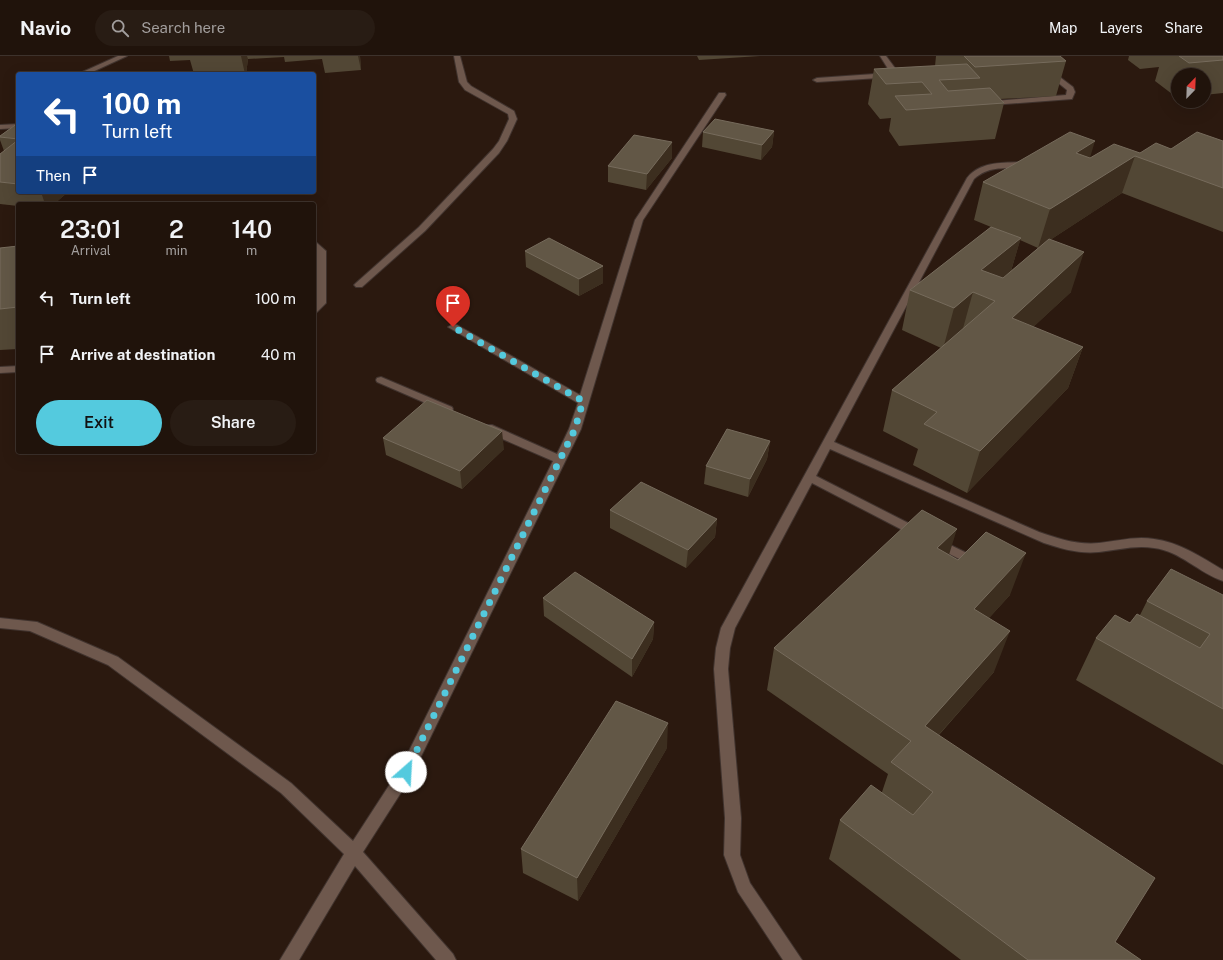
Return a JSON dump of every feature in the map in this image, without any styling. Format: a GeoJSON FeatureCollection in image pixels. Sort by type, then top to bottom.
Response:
{"type":"FeatureCollection","features":[{"type":"Feature","properties":{"kind":"street"},"geometry":{"type":"LineString","coordinates":[[87,72],[124,56]]}},
{"type":"Feature","properties":{"kind":"street"},"geometry":{"type":"LineString","coordinates":[[359,285],[422,230],[496,152],[513,119],[511,113],[468,88],[463,82],[457,56]]}},
{"type":"Feature","properties":{"kind":"street"},"geometry":{"type":"LineString","coordinates":[[817,80],[891,75],[894,72],[883,56]]}},
{"type":"Feature","properties":{"kind":"street"},"geometry":{"type":"LineString","coordinates":[[995,103],[1069,97],[1071,92],[1070,90],[1028,56]]}},
{"type":"Feature","properties":{"kind":"street"},"geometry":{"type":"LineString","coordinates":[[288,960],[406,772],[575,429],[639,220],[722,95]]}},
{"type":"Feature","properties":{"kind":"street"},"geometry":{"type":"LineString","coordinates":[[0,127],[16,126]]}},
{"type":"Feature","properties":{"kind":"street"},"geometry":{"type":"LineString","coordinates":[[793,960],[744,887],[732,856],[733,818],[721,669],[723,648],[728,628],[971,178],[980,170],[995,166],[1041,162]]}},
{"type":"Feature","properties":{"kind":"street"},"geometry":{"type":"LineString","coordinates":[[316,247],[321,251],[321,304],[316,308]]}},
{"type":"Feature","properties":{"kind":"street"},"geometry":{"type":"LineString","coordinates":[[453,327],[583,401]]}},
{"type":"Feature","properties":{"kind":"street"},"geometry":{"type":"LineString","coordinates":[[0,370],[16,369]]}},
{"type":"Feature","properties":{"kind":"street"},"geometry":{"type":"LineString","coordinates":[[381,380],[460,415]]}},
{"type":"Feature","properties":{"kind":"street"},"geometry":{"type":"LineString","coordinates":[[481,425],[560,460]]}},
{"type":"Feature","properties":{"kind":"street"},"geometry":{"type":"LineString","coordinates":[[827,443],[1035,535],[1065,546],[1090,548],[1138,543],[1162,544],[1181,552],[1223,576]]}},
{"type":"Feature","properties":{"kind":"street"},"geometry":{"type":"LineString","coordinates":[[809,477],[982,566]]}},
{"type":"Feature","properties":{"kind":"street"},"geometry":{"type":"LineString","coordinates":[[0,623],[32,626],[113,661],[286,788],[354,853],[447,960]]}},
{"type":"Feature","properties":{"kind":"building"},"geometry":{"type":"Polygon","coordinates":[[[964,56],[1060,56],[1066,61],[975,67],[964,56]]]}},
{"type":"Feature","properties":{"kind":"building"},"geometry":{"type":"Polygon","coordinates":[[[1179,56],[1223,56],[1223,60],[1189,63],[1179,56]]]}},
{"type":"Feature","properties":{"kind":"building"},"geometry":{"type":"Polygon","coordinates":[[[967,64],[980,78],[939,80],[948,91],[990,88],[1004,103],[906,110],[895,96],[932,94],[922,82],[886,84],[874,69],[967,64]]]}},
{"type":"Feature","properties":{"kind":"building"},"geometry":{"type":"Polygon","coordinates":[[[715,119],[774,131],[762,145],[703,132],[715,119]]]}},
{"type":"Feature","properties":{"kind":"building"},"geometry":{"type":"Polygon","coordinates":[[[16,124],[16,139],[0,136],[16,124]]]}},
{"type":"Feature","properties":{"kind":"building"},"geometry":{"type":"Polygon","coordinates":[[[1070,132],[1095,141],[1076,153],[1090,158],[1114,144],[1140,153],[1156,143],[1171,149],[1197,132],[1223,141],[1223,188],[1135,156],[1050,209],[983,182],[1070,132]]]}},
{"type":"Feature","properties":{"kind":"building"},"geometry":{"type":"Polygon","coordinates":[[[634,135],[672,142],[647,174],[608,166],[634,135]]]}},
{"type":"Feature","properties":{"kind":"building"},"geometry":{"type":"Polygon","coordinates":[[[16,142],[16,184],[0,182],[0,154],[16,142]]]}},
{"type":"Feature","properties":{"kind":"building"},"geometry":{"type":"Polygon","coordinates":[[[991,227],[1021,238],[981,270],[1003,278],[1049,239],[1084,252],[1012,318],[1083,347],[980,451],[924,424],[937,412],[892,390],[995,301],[973,292],[954,308],[910,290],[991,227]]]}},
{"type":"Feature","properties":{"kind":"building"},"geometry":{"type":"Polygon","coordinates":[[[549,238],[603,266],[579,279],[525,251],[549,238]]]}},
{"type":"Feature","properties":{"kind":"building"},"geometry":{"type":"Polygon","coordinates":[[[16,246],[16,307],[0,309],[0,248],[16,246]]]}},
{"type":"Feature","properties":{"kind":"building"},"geometry":{"type":"Polygon","coordinates":[[[427,400],[502,431],[460,471],[383,438],[427,400]]]}},
{"type":"Feature","properties":{"kind":"building"},"geometry":{"type":"Polygon","coordinates":[[[727,429],[770,441],[750,479],[706,466],[727,429]]]}},
{"type":"Feature","properties":{"kind":"building"},"geometry":{"type":"Polygon","coordinates":[[[641,482],[717,519],[688,550],[610,510],[641,482]]]}},
{"type":"Feature","properties":{"kind":"building"},"geometry":{"type":"Polygon","coordinates":[[[922,510],[957,529],[937,548],[958,560],[986,532],[1026,553],[974,609],[1010,631],[925,726],[1155,878],[1115,942],[1141,960],[1028,960],[840,820],[871,785],[913,815],[933,792],[891,762],[911,741],[774,648],[922,510]]]}},
{"type":"Feature","properties":{"kind":"building"},"geometry":{"type":"Polygon","coordinates":[[[1171,569],[1223,595],[1223,709],[1096,638],[1115,615],[1130,623],[1137,614],[1200,648],[1210,634],[1147,601],[1171,569]]]}},
{"type":"Feature","properties":{"kind":"building"},"geometry":{"type":"Polygon","coordinates":[[[575,572],[654,622],[632,659],[543,598],[575,572]]]}},
{"type":"Feature","properties":{"kind":"building"},"geometry":{"type":"Polygon","coordinates":[[[616,701],[668,723],[577,878],[521,849],[616,701]]]}},
{"type":"Feature","properties":{"kind":"route"},"geometry":{"type":"LineString","coordinates":[[406,772],[575,429],[583,401],[453,327]]}}]}
